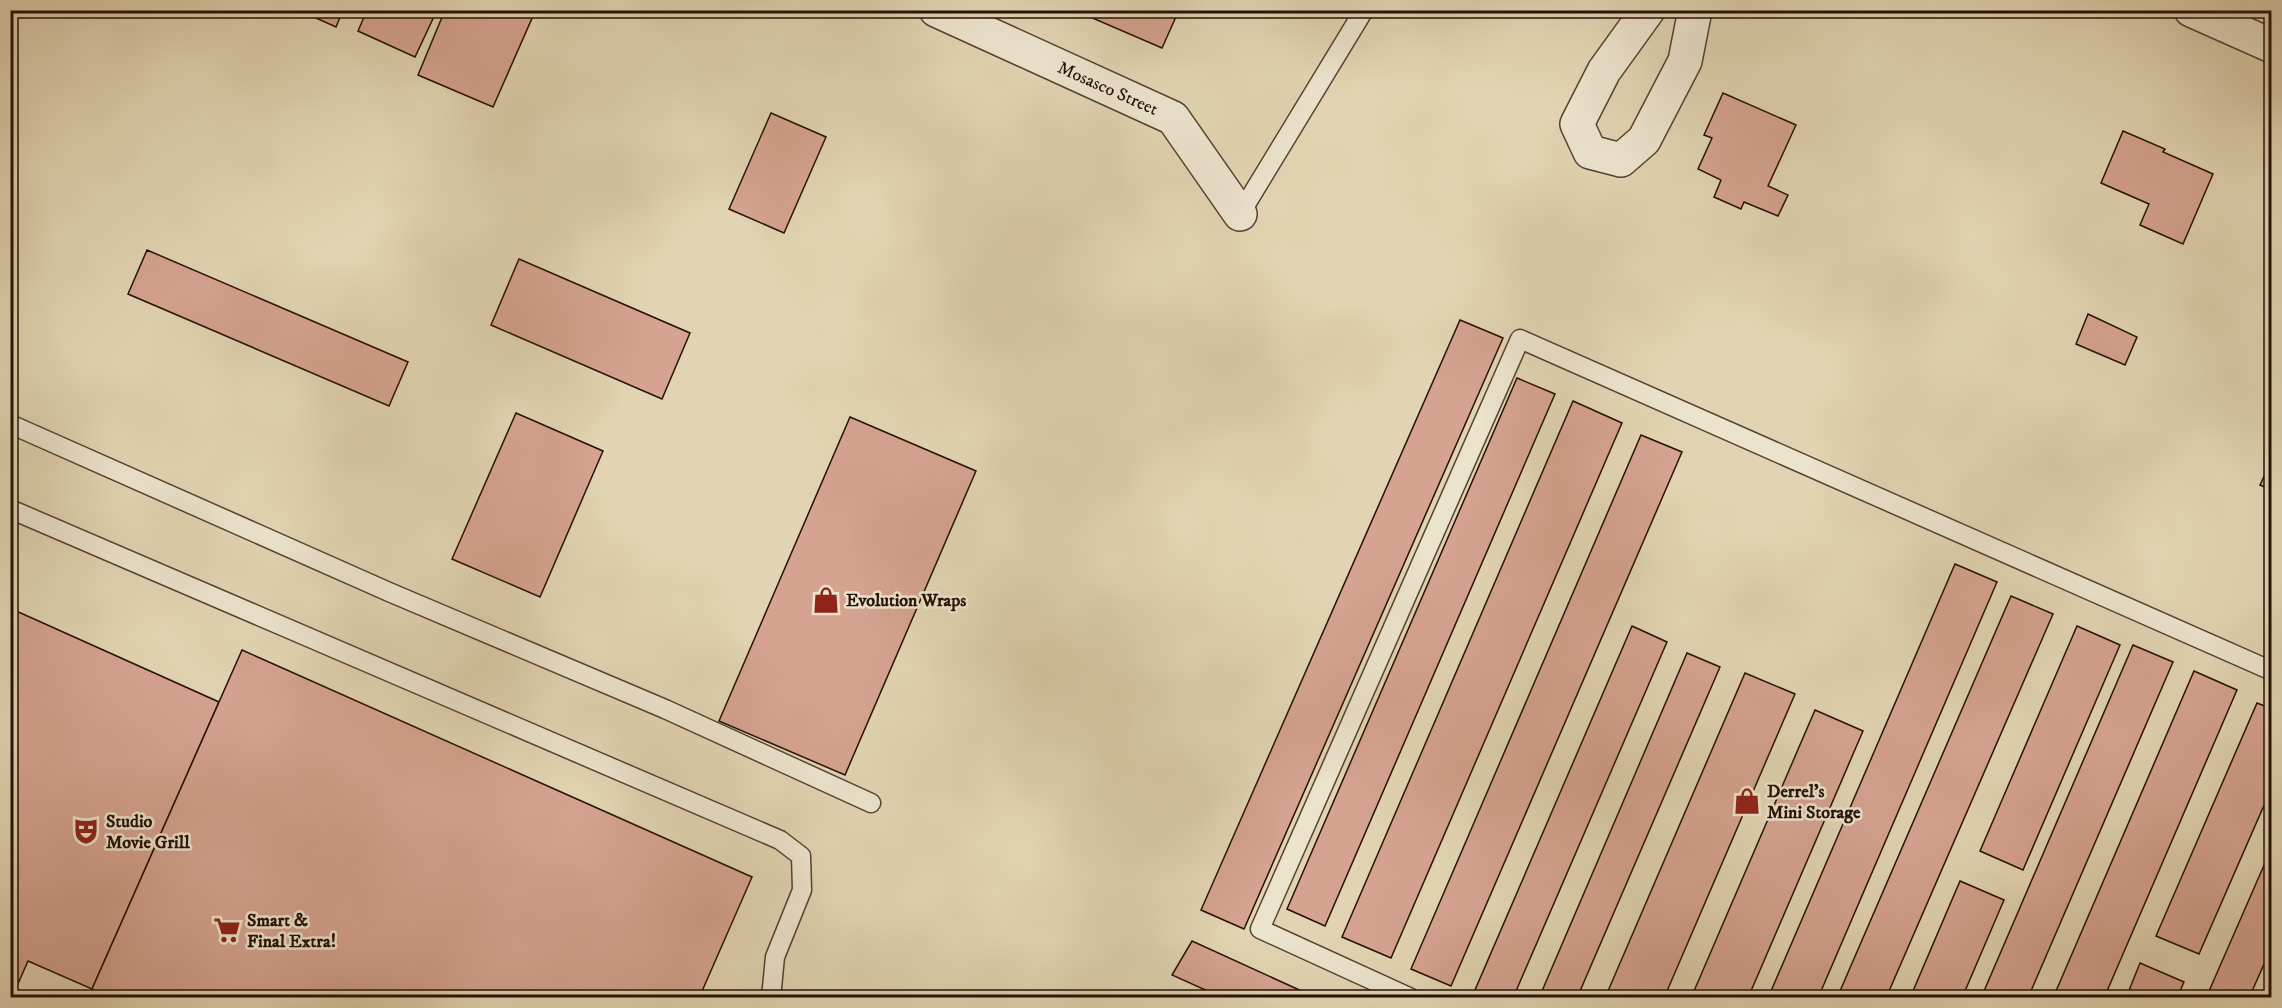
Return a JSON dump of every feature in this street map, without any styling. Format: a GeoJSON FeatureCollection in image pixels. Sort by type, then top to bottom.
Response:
{"type":"FeatureCollection","features":[{"type":"Feature","properties":{"kind":"street","name":"Mosasco Street"},"geometry":{"type":"LineString","coordinates":[[936,10],[1173,118],[1240,214]]}},
{"type":"Feature","properties":{"kind":"street"},"geometry":{"type":"LineString","coordinates":[[1648,10],[1604,72],[1577,124],[1590,152],[1621,160],[1644,140],[1685,61],[1695,10]]}},
{"type":"Feature","properties":{"kind":"street"},"geometry":{"type":"LineString","coordinates":[[2191,10],[2271,46]]}},
{"type":"Feature","properties":{"kind":"lane"},"geometry":{"type":"LineString","coordinates":[[1240,214],[1364,10]]}},
{"type":"Feature","properties":{"kind":"lane"},"geometry":{"type":"LineString","coordinates":[[1411,998],[1260,929],[1520,339],[2271,671]]}},
{"type":"Feature","properties":{"kind":"lane"},"geometry":{"type":"LineString","coordinates":[[10,424],[389,592],[665,709],[871,803]]}},
{"type":"Feature","properties":{"kind":"lane"},"geometry":{"type":"LineString","coordinates":[[10,509],[780,840],[801,856],[802,890],[775,957],[771,998]]}},
{"type":"Feature","properties":{"kind":"building"},"geometry":{"type":"Polygon","coordinates":[[[298,10],[343,10],[336,27],[298,10]]]}},
{"type":"Feature","properties":{"kind":"building"},"geometry":{"type":"Polygon","coordinates":[[[367,10],[437,10],[415,57],[358,31],[367,10]]]}},
{"type":"Feature","properties":{"kind":"building"},"geometry":{"type":"Polygon","coordinates":[[[445,10],[520,10],[533,16],[493,107],[418,75],[445,10]]]}},
{"type":"Feature","properties":{"kind":"building"},"geometry":{"type":"Polygon","coordinates":[[[1074,10],[1179,10],[1162,48],[1074,10]]]}},
{"type":"Feature","properties":{"kind":"building"},"geometry":{"type":"Polygon","coordinates":[[[1723,93],[1796,125],[1768,186],[1788,195],[1778,216],[1744,202],[1741,209],[1714,197],[1721,180],[1698,169],[1712,138],[1704,135],[1723,93]]]}},
{"type":"Feature","properties":{"kind":"building"},"geometry":{"type":"Polygon","coordinates":[[[771,113],[826,137],[784,233],[729,209],[771,113]]]}},
{"type":"Feature","properties":{"kind":"building"},"geometry":{"type":"Polygon","coordinates":[[[2123,131],[2165,149],[2163,152],[2213,174],[2183,244],[2140,225],[2149,204],[2101,183],[2123,131]]]}},
{"type":"Feature","properties":{"kind":"building"},"geometry":{"type":"Polygon","coordinates":[[[147,250],[408,362],[389,406],[128,294],[147,250]]]}},
{"type":"Feature","properties":{"kind":"building"},"geometry":{"type":"Polygon","coordinates":[[[519,259],[690,333],[662,399],[491,325],[519,259]]]}},
{"type":"Feature","properties":{"kind":"building"},"geometry":{"type":"Polygon","coordinates":[[[2088,314],[2137,337],[2125,365],[2076,344],[2088,314]]]}},
{"type":"Feature","properties":{"kind":"building"},"geometry":{"type":"Polygon","coordinates":[[[1460,320],[1503,338],[1244,929],[1201,910],[1460,320]]]}},
{"type":"Feature","properties":{"kind":"building"},"geometry":{"type":"Polygon","coordinates":[[[1517,378],[1555,394],[1325,926],[1287,909],[1517,378]]]}},
{"type":"Feature","properties":{"kind":"building"},"geometry":{"type":"Polygon","coordinates":[[[1573,401],[1622,423],[1391,958],[1342,937],[1573,401]]]}},
{"type":"Feature","properties":{"kind":"building"},"geometry":{"type":"Polygon","coordinates":[[[516,413],[603,451],[540,597],[452,559],[516,413]]]}},
{"type":"Feature","properties":{"kind":"building"},"geometry":{"type":"Polygon","coordinates":[[[850,417],[976,471],[845,775],[719,721],[850,417]]]}},
{"type":"Feature","properties":{"kind":"building"},"geometry":{"type":"Polygon","coordinates":[[[1641,435],[1682,452],[1451,986],[1411,969],[1641,435]]]}},
{"type":"Feature","properties":{"kind":"building"},"geometry":{"type":"Polygon","coordinates":[[[2272,459],[2272,490],[2260,485],[2272,459]]]}},
{"type":"Feature","properties":{"kind":"building"},"geometry":{"type":"Polygon","coordinates":[[[1955,564],[1997,582],[1818,998],[1768,998],[1955,564]]]}},
{"type":"Feature","properties":{"kind":"building"},"geometry":{"type":"Polygon","coordinates":[[[2011,596],[2053,614],[1886,998],[1837,998],[2011,596]]]}},
{"type":"Feature","properties":{"kind":"building","name":"Studio Movie Grill"},"geometry":{"type":"Polygon","coordinates":[[[14,610],[219,702],[92,989],[28,961],[17,986],[10,983],[10,617],[14,610]]]}},
{"type":"Feature","properties":{"kind":"building"},"geometry":{"type":"Polygon","coordinates":[[[1632,626],[1667,642],[1513,998],[1474,998],[1472,997],[1632,626]]]}},
{"type":"Feature","properties":{"kind":"building"},"geometry":{"type":"Polygon","coordinates":[[[2077,626],[2120,645],[2023,870],[1980,851],[2077,626]]]}},
{"type":"Feature","properties":{"kind":"building"},"geometry":{"type":"Polygon","coordinates":[[[2133,645],[2173,662],[2028,998],[1981,998],[2133,645]]]}},
{"type":"Feature","properties":{"kind":"building"},"geometry":{"type":"Polygon","coordinates":[[[242,650],[752,877],[699,998],[110,998],[92,989],[242,650]]]}},
{"type":"Feature","properties":{"kind":"building"},"geometry":{"type":"Polygon","coordinates":[[[1687,653],[1720,667],[1577,998],[1539,998],[1687,653]]]}},
{"type":"Feature","properties":{"kind":"building"},"geometry":{"type":"Polygon","coordinates":[[[2194,671],[2237,690],[2104,998],[2053,998],[2194,671]]]}},
{"type":"Feature","properties":{"kind":"building"},"geometry":{"type":"Polygon","coordinates":[[[1745,673],[1795,694],[1664,998],[1605,998],[1745,673]]]}},
{"type":"Feature","properties":{"kind":"building"},"geometry":{"type":"Polygon","coordinates":[[[2257,703],[2272,709],[2272,787],[2199,954],[2156,936],[2257,703]]]}},
{"type":"Feature","properties":{"kind":"building"},"geometry":{"type":"Polygon","coordinates":[[[1815,710],[1863,731],[1748,998],[1691,998],[1815,710]]]}},
{"type":"Feature","properties":{"kind":"building"},"geometry":{"type":"Polygon","coordinates":[[[2272,847],[2272,946],[2249,998],[2206,998],[2272,847]]]}},
{"type":"Feature","properties":{"kind":"building"},"geometry":{"type":"Polygon","coordinates":[[[1960,881],[2004,900],[1962,998],[1910,998],[1960,881]]]}},
{"type":"Feature","properties":{"kind":"building"},"geometry":{"type":"Polygon","coordinates":[[[1192,941],[1317,998],[1223,998],[1172,975],[1192,941]]]}},
{"type":"Feature","properties":{"kind":"building"},"geometry":{"type":"Polygon","coordinates":[[[2140,963],[2184,982],[2177,998],[2126,998],[2140,963]]]}},
{"type":"Feature","properties":{"kind":"place","name":"Evolution Wraps"},"geometry":{"type":"Point","coordinates":[826,600]}},
{"type":"Feature","properties":{"kind":"place","name":"Derrel's Mini Storage"},"geometry":{"type":"Point","coordinates":[1747,801]}},
{"type":"Feature","properties":{"kind":"place","name":"Studio Movie Grill"},"geometry":{"type":"Point","coordinates":[86,831]}},
{"type":"Feature","properties":{"kind":"place","name":"Smart & Final Extra!"},"geometry":{"type":"Point","coordinates":[227,930]}}]}
